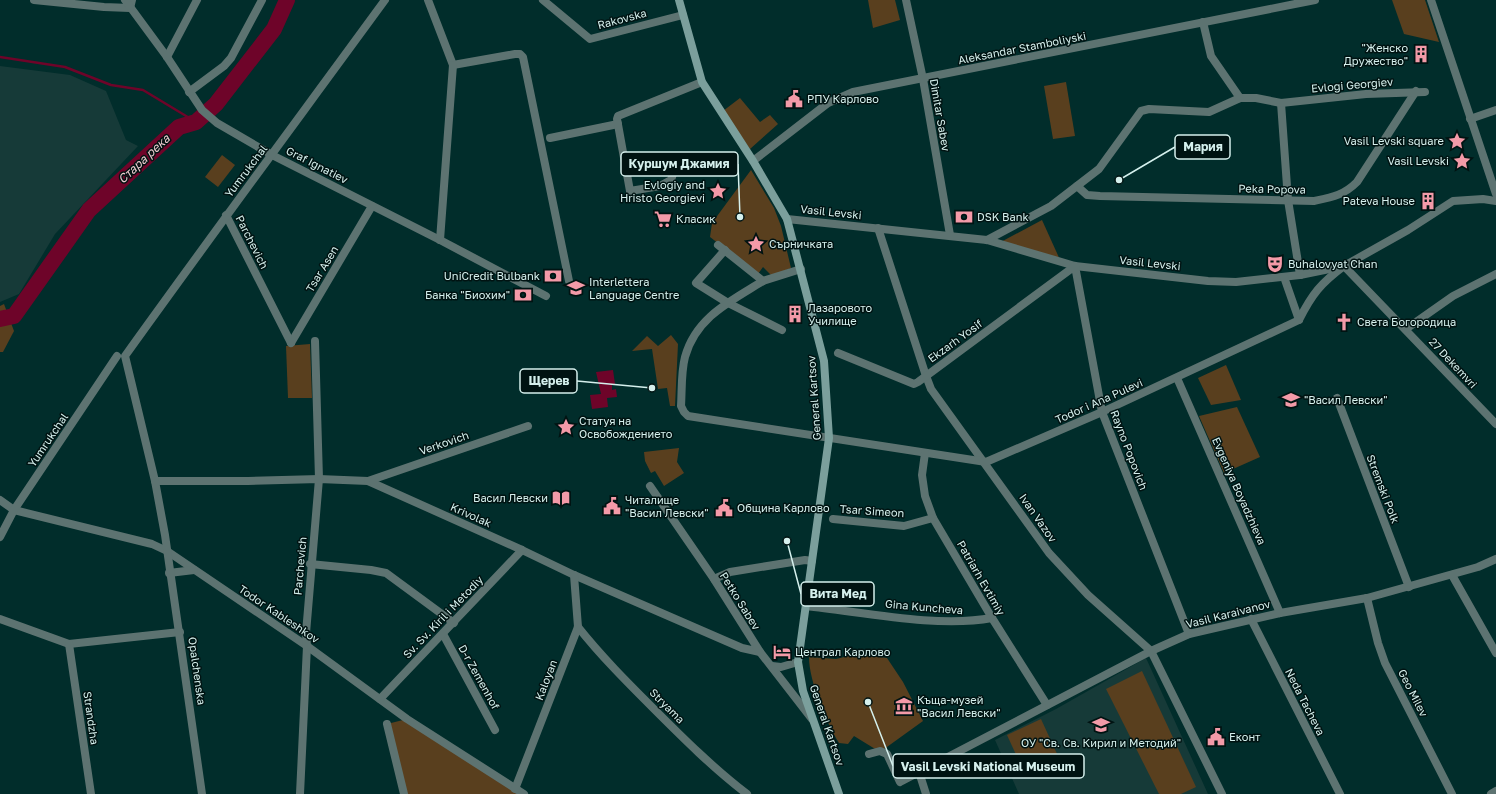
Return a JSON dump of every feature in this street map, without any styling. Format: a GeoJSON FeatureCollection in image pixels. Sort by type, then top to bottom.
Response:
{"type":"FeatureCollection","features":[{"type":"Feature","properties":{"kind":"main road","name":"General Kartsov"},"geometry":{"type":"LineString","coordinates":[[679,0],[702,82],[753,161],[787,219],[824,361],[829,438],[798,662],[803,691],[839,794]]}},
{"type":"Feature","properties":{"kind":"street"},"geometry":{"type":"LineString","coordinates":[[34,0],[104,7],[131,4]]}},
{"type":"Feature","properties":{"kind":"street","name":"Graf Ignatiev"},"geometry":{"type":"LineString","coordinates":[[125,0],[131,4],[202,110],[217,123],[272,155],[440,240],[546,296]]}},
{"type":"Feature","properties":{"kind":"street"},"geometry":{"type":"LineString","coordinates":[[167,57],[197,0]]}},
{"type":"Feature","properties":{"kind":"street"},"geometry":{"type":"LineString","coordinates":[[189,92],[224,66],[231,58],[262,0]]}},
{"type":"Feature","properties":{"kind":"street","name":"Yumrukchal"},"geometry":{"type":"LineString","coordinates":[[0,538],[14,510],[121,356],[272,155],[384,0]]}},
{"type":"Feature","properties":{"kind":"street"},"geometry":{"type":"LineString","coordinates":[[428,0],[453,66],[440,240]]}},
{"type":"Feature","properties":{"kind":"street","name":"Rakovska"},"geometry":{"type":"LineString","coordinates":[[543,0],[590,39],[683,15]]}},
{"type":"Feature","properties":{"kind":"street","name":"Dimitar Sabev"},"geometry":{"type":"LineString","coordinates":[[906,0],[923,79],[950,235]]}},
{"type":"Feature","properties":{"kind":"street","name":"Aleksandar Stamboliyski"},"geometry":{"type":"LineString","coordinates":[[753,161],[828,103],[840,96],[853,92],[1315,0]]}},
{"type":"Feature","properties":{"kind":"street"},"geometry":{"type":"LineString","coordinates":[[1430,0],[1496,194]]}},
{"type":"Feature","properties":{"kind":"street"},"geometry":{"type":"LineString","coordinates":[[1203,22],[1211,56],[1240,98]]}},
{"type":"Feature","properties":{"kind":"street"},"geometry":{"type":"LineString","coordinates":[[453,66],[515,54],[520,54],[524,57],[569,281]]}},
{"type":"Feature","properties":{"kind":"street"},"geometry":{"type":"LineString","coordinates":[[670,157],[673,174],[670,180],[660,186],[630,191],[618,124],[618,116],[622,113],[702,82]]}},
{"type":"Feature","properties":{"kind":"street","name":"Peka Popova"},"geometry":{"type":"LineString","coordinates":[[1077,186],[1087,195],[1100,196],[1314,201],[1347,192],[1357,182],[1416,92]]}},
{"type":"Feature","properties":{"kind":"street","name":"Evlogi Georgiev"},"geometry":{"type":"LineString","coordinates":[[987,240],[1043,210],[1099,169],[1141,111],[1149,109],[1209,112],[1240,98],[1256,98],[1281,103],[1366,94],[1425,92]]}},
{"type":"Feature","properties":{"kind":"street"},"geometry":{"type":"LineString","coordinates":[[1281,103],[1288,200],[1300,275]]}},
{"type":"Feature","properties":{"kind":"street"},"geometry":{"type":"LineString","coordinates":[[1470,119],[1496,110]]}},
{"type":"Feature","properties":{"kind":"street"},"geometry":{"type":"LineString","coordinates":[[550,138],[618,124]]}},
{"type":"Feature","properties":{"kind":"street","name":"Vasil Levski"},"geometry":{"type":"LineString","coordinates":[[787,219],[987,240],[1075,266],[1208,281],[1236,282],[1300,275],[1344,266],[1408,230],[1453,201],[1483,199],[1496,201]]}},
{"type":"Feature","properties":{"kind":"street","name":"Tsar Asen"},"geometry":{"type":"LineString","coordinates":[[291,343],[372,206]]}},
{"type":"Feature","properties":{"kind":"street","name":"Parchevich"},"geometry":{"type":"LineString","coordinates":[[226,215],[291,343]]}},
{"type":"Feature","properties":{"kind":"street","name":"Ivan Vazov"},"geometry":{"type":"LineString","coordinates":[[878,228],[926,376],[932,389],[986,462],[1049,553],[1088,595],[1151,651],[1222,794]]}},
{"type":"Feature","properties":{"kind":"street"},"geometry":{"type":"LineString","coordinates":[[718,245],[763,282]]}},
{"type":"Feature","properties":{"kind":"street"},"geometry":{"type":"LineString","coordinates":[[725,250],[696,283],[728,303],[782,330]]}},
{"type":"Feature","properties":{"kind":"street","name":"Ekzarh Yosif"},"geometry":{"type":"LineString","coordinates":[[838,352],[914,384],[1075,266]]}},
{"type":"Feature","properties":{"kind":"street","name":"Rayno Popovich"},"geometry":{"type":"LineString","coordinates":[[1075,266],[1102,412],[1189,634]]}},
{"type":"Feature","properties":{"kind":"street"},"geometry":{"type":"LineString","coordinates":[[1299,320],[1309,299],[1318,288],[1344,266]]}},
{"type":"Feature","properties":{"kind":"street","name":"27 Dekemvri"},"geometry":{"type":"LineString","coordinates":[[1344,266],[1496,424]]}},
{"type":"Feature","properties":{"kind":"street"},"geometry":{"type":"LineString","coordinates":[[801,269],[763,282],[717,309],[692,338],[685,358],[681,406],[684,412],[688,416],[986,462]]}},
{"type":"Feature","properties":{"kind":"street"},"geometry":{"type":"LineString","coordinates":[[1406,329],[1453,296],[1496,274]]}},
{"type":"Feature","properties":{"kind":"street"},"geometry":{"type":"LineString","coordinates":[[1284,276],[1299,320]]}},
{"type":"Feature","properties":{"kind":"street","name":"Todor i Ana Pulevi"},"geometry":{"type":"LineString","coordinates":[[986,462],[1177,378],[1299,320]]}},
{"type":"Feature","properties":{"kind":"street","name":"Parchevich"},"geometry":{"type":"LineString","coordinates":[[300,794],[310,564],[319,479],[316,341]]}},
{"type":"Feature","properties":{"kind":"street","name":"Opalchenska"},"geometry":{"type":"LineString","coordinates":[[121,356],[155,481],[167,551],[169,573],[180,632],[202,794]]}},
{"type":"Feature","properties":{"kind":"street","name":"Evgeniya Boyadzhieva"},"geometry":{"type":"LineString","coordinates":[[1177,378],[1280,613]]}},
{"type":"Feature","properties":{"kind":"street","name":"Stremski Polk"},"geometry":{"type":"LineString","coordinates":[[1337,398],[1409,587]]}},
{"type":"Feature","properties":{"kind":"street","name":"Verkovich"},"geometry":{"type":"LineString","coordinates":[[368,481],[528,426]]}},
{"type":"Feature","properties":{"kind":"street","name":"Patriarh Evtimiy"},"geometry":{"type":"LineString","coordinates":[[926,453],[922,475],[925,496],[933,518],[992,618],[1047,705]]}},
{"type":"Feature","properties":{"kind":"street","name":"Krivolak"},"geometry":{"type":"LineString","coordinates":[[155,481],[319,479],[368,481],[574,575],[742,648],[760,652]]}},
{"type":"Feature","properties":{"kind":"street","name":"Petko Sabev"},"geometry":{"type":"LineString","coordinates":[[650,486],[714,579],[760,652],[816,725]]}},
{"type":"Feature","properties":{"kind":"street","name":"Todor Kableshkov"},"geometry":{"type":"LineString","coordinates":[[0,500],[14,510],[152,544],[167,551],[307,646],[407,719],[523,794]]}},
{"type":"Feature","properties":{"kind":"street","name":"Tsar Simeon"},"geometry":{"type":"LineString","coordinates":[[833,519],[904,526],[933,518]]}},
{"type":"Feature","properties":{"kind":"street","name":"Sv. Sv. Kiril i Metodiy"},"geometry":{"type":"LineString","coordinates":[[380,699],[522,550]]}},
{"type":"Feature","properties":{"kind":"street","name":"Vasil Karaivanov"},"geometry":{"type":"LineString","coordinates":[[869,754],[880,751],[887,754],[900,782],[1151,651],[1189,634],[1250,619],[1367,598],[1452,575],[1496,559]]}},
{"type":"Feature","properties":{"kind":"street"},"geometry":{"type":"LineString","coordinates":[[714,579],[730,572],[805,560],[812,561]]}},
{"type":"Feature","properties":{"kind":"street"},"geometry":{"type":"LineString","coordinates":[[310,564],[371,570],[386,573],[454,623]]}},
{"type":"Feature","properties":{"kind":"street"},"geometry":{"type":"LineString","coordinates":[[169,573],[194,570]]}},
{"type":"Feature","properties":{"kind":"street","name":"Kaloyan"},"geometry":{"type":"LineString","coordinates":[[515,789],[578,627],[574,575]]}},
{"type":"Feature","properties":{"kind":"street"},"geometry":{"type":"LineString","coordinates":[[1452,575],[1496,653]]}},
{"type":"Feature","properties":{"kind":"street","name":"Geo Milev"},"geometry":{"type":"LineString","coordinates":[[1367,598],[1378,643],[1385,663],[1452,794]]}},
{"type":"Feature","properties":{"kind":"street","name":"Gina Kuncheva"},"geometry":{"type":"LineString","coordinates":[[806,606],[912,618],[964,622],[992,618]]}},
{"type":"Feature","properties":{"kind":"street","name":"Neda Tacheva"},"geometry":{"type":"LineString","coordinates":[[1250,619],[1340,794]]}},
{"type":"Feature","properties":{"kind":"street"},"geometry":{"type":"LineString","coordinates":[[0,620],[69,644],[180,632]]}},
{"type":"Feature","properties":{"kind":"street","name":"Stryama"},"geometry":{"type":"LineString","coordinates":[[578,627],[599,654],[677,732],[728,780],[747,794]]}},
{"type":"Feature","properties":{"kind":"street","name":"D-r Zemenhof"},"geometry":{"type":"LineString","coordinates":[[443,634],[495,730]]}},
{"type":"Feature","properties":{"kind":"street","name":"Strandzha"},"geometry":{"type":"LineString","coordinates":[[69,644],[91,794]]}},
{"type":"Feature","properties":{"kind":"street"},"geometry":{"type":"LineString","coordinates":[[772,666],[781,667],[798,662]]}},
{"type":"Feature","properties":{"kind":"street"},"geometry":{"type":"LineString","coordinates":[[387,724],[404,794]]}},
{"type":"Feature","properties":{"kind":"street"},"geometry":{"type":"LineString","coordinates":[[920,772],[926,794]]}},
{"type":"Feature","properties":{"kind":"street"},"geometry":{"type":"LineString","coordinates":[[1491,794],[1496,791]]}},
{"type":"Feature","properties":{"kind":"shaded area"},"geometry":{"type":"Polygon","coordinates":[[[868,0],[895,0],[900,20],[873,28],[868,0]]]}},
{"type":"Feature","properties":{"kind":"shaded area"},"geometry":{"type":"Polygon","coordinates":[[[1392,0],[1425,0],[1439,42],[1404,34],[1392,0]]]}},
{"type":"Feature","properties":{"kind":"shaded area"},"geometry":{"type":"Polygon","coordinates":[[[0,66],[70,75],[106,91],[126,140],[138,146],[55,234],[19,294],[0,302],[0,66]]]}},
{"type":"Feature","properties":{"kind":"shaded area"},"geometry":{"type":"Polygon","coordinates":[[[1066,82],[1075,136],[1053,139],[1044,86],[1066,82]]]}},
{"type":"Feature","properties":{"kind":"shaded area"},"geometry":{"type":"Polygon","coordinates":[[[740,98],[760,122],[770,115],[778,124],[750,149],[723,111],[740,98]]]}},
{"type":"Feature","properties":{"kind":"shaded area"},"geometry":{"type":"Polygon","coordinates":[[[222,155],[235,165],[218,187],[205,177],[222,155]]]}},
{"type":"Feature","properties":{"kind":"shaded area"},"geometry":{"type":"Polygon","coordinates":[[[751,170],[774,208],[781,226],[791,268],[772,276],[763,267],[758,274],[710,237],[712,223],[751,170]]]}},
{"type":"Feature","properties":{"kind":"shaded area"},"geometry":{"type":"Polygon","coordinates":[[[1042,220],[1061,262],[999,243],[1042,220]]]}},
{"type":"Feature","properties":{"kind":"shaded area"},"geometry":{"type":"Polygon","coordinates":[[[4,304],[14,331],[3,352],[0,352],[0,306],[4,304]]]}},
{"type":"Feature","properties":{"kind":"shaded area"},"geometry":{"type":"Polygon","coordinates":[[[671,335],[678,344],[675,406],[670,406],[667,388],[658,389],[652,349],[632,351],[647,336],[658,346],[671,335]]]}},
{"type":"Feature","properties":{"kind":"shaded area"},"geometry":{"type":"Polygon","coordinates":[[[310,344],[312,398],[288,398],[286,346],[310,344]]]}},
{"type":"Feature","properties":{"kind":"shaded area"},"geometry":{"type":"Polygon","coordinates":[[[1226,365],[1241,400],[1211,405],[1198,378],[1226,365]]]}},
{"type":"Feature","properties":{"kind":"shaded area"},"geometry":{"type":"Polygon","coordinates":[[[613,370],[615,384],[612,385],[612,390],[616,389],[617,397],[607,398],[608,407],[592,409],[590,395],[601,394],[596,372],[613,370]]]}},
{"type":"Feature","properties":{"kind":"shaded area"},"geometry":{"type":"Polygon","coordinates":[[[1237,407],[1260,457],[1224,473],[1199,416],[1237,407]]]}},
{"type":"Feature","properties":{"kind":"shaded area"},"geometry":{"type":"Polygon","coordinates":[[[679,448],[677,462],[684,473],[664,486],[655,471],[651,473],[645,461],[644,452],[679,448]]]}},
{"type":"Feature","properties":{"kind":"shaded area"},"geometry":{"type":"Polygon","coordinates":[[[856,654],[887,658],[903,682],[923,721],[880,752],[854,736],[848,744],[839,743],[819,701],[812,678],[809,657],[836,659],[856,654]]]}},
{"type":"Feature","properties":{"kind":"shaded area","name":"ОУ \"Св. Св. Кирил и Методий\""},"geometry":{"type":"Polygon","coordinates":[[[1146,658],[1208,794],[1019,794],[995,740],[1056,709],[1146,658]]]}},
{"type":"Feature","properties":{"kind":"shaded area"},"geometry":{"type":"Polygon","coordinates":[[[1142,671],[1196,787],[1181,794],[1159,794],[1106,689],[1142,671]]]}},
{"type":"Feature","properties":{"kind":"shaded area"},"geometry":{"type":"Polygon","coordinates":[[[407,719],[523,794],[404,794],[387,724],[407,719]]]}},
{"type":"Feature","properties":{"kind":"shaded area"},"geometry":{"type":"Polygon","coordinates":[[[1041,719],[1058,756],[1024,772],[1007,735],[1041,719]]]}},
{"type":"Feature","properties":{"kind":"waterway","name":"Стара река"},"geometry":{"type":"LineString","coordinates":[[0,319],[14,316],[89,210],[179,127],[196,122],[216,104],[274,29],[287,0]]}},
{"type":"Feature","properties":{"kind":"waterway"},"geometry":{"type":"LineString","coordinates":[[0,57],[65,67],[111,85],[143,90],[196,122]]}},
{"type":"Feature","properties":{"kind":"place","name":"\"Женско Дружество\""},"geometry":{"type":"Point","coordinates":[1421,54]}},
{"type":"Feature","properties":{"kind":"place","name":"РПУ Карлово"},"geometry":{"type":"Point","coordinates":[794,99]}},
{"type":"Feature","properties":{"kind":"place","name":"Vasil Levski square"},"geometry":{"type":"Point","coordinates":[1457,141]}},
{"type":"Feature","properties":{"kind":"place","name":"Vasil Levski"},"geometry":{"type":"Point","coordinates":[1462,161]}},
{"type":"Feature","properties":{"kind":"place","name":"Мария"},"geometry":{"type":"Point","coordinates":[1119,180]}},
{"type":"Feature","properties":{"kind":"place","name":"Evlogiy and Hristo Georgievi"},"geometry":{"type":"Point","coordinates":[718,191]}},
{"type":"Feature","properties":{"kind":"place","name":"Pateva House"},"geometry":{"type":"Point","coordinates":[1428,201]}},
{"type":"Feature","properties":{"kind":"place","name":"Куршум Джамия"},"geometry":{"type":"Point","coordinates":[740,217]}},
{"type":"Feature","properties":{"kind":"place","name":"DSK Bank"},"geometry":{"type":"Point","coordinates":[964,217]}},
{"type":"Feature","properties":{"kind":"place","name":"Класик"},"geometry":{"type":"Point","coordinates":[663,219]}},
{"type":"Feature","properties":{"kind":"place","name":"Сърничката"},"geometry":{"type":"Point","coordinates":[756,244]}},
{"type":"Feature","properties":{"kind":"place","name":"Buhalovyat Chan"},"geometry":{"type":"Point","coordinates":[1275,264]}},
{"type":"Feature","properties":{"kind":"place","name":"UniCredit Bulbank"},"geometry":{"type":"Point","coordinates":[553,276]}},
{"type":"Feature","properties":{"kind":"place","name":"Interlettera Language Centre"},"geometry":{"type":"Point","coordinates":[576,288]}},
{"type":"Feature","properties":{"kind":"place","name":"Банка \"Биохим\""},"geometry":{"type":"Point","coordinates":[523,295]}},
{"type":"Feature","properties":{"kind":"place","name":"Лазаровото Училище"},"geometry":{"type":"Point","coordinates":[795,314]}},
{"type":"Feature","properties":{"kind":"place","name":"Света Богородица"},"geometry":{"type":"Point","coordinates":[1344,322]}},
{"type":"Feature","properties":{"kind":"place","name":"Щерев"},"geometry":{"type":"Point","coordinates":[652,388]}},
{"type":"Feature","properties":{"kind":"place","name":"\"Васил Левски\""},"geometry":{"type":"Point","coordinates":[1291,400]}},
{"type":"Feature","properties":{"kind":"place","name":"Статуя на Освобождението"},"geometry":{"type":"Point","coordinates":[566,427]}},
{"type":"Feature","properties":{"kind":"place","name":"Васил Левски"},"geometry":{"type":"Point","coordinates":[561,498]}},
{"type":"Feature","properties":{"kind":"place","name":"Читалище \"Васил Левски\""},"geometry":{"type":"Point","coordinates":[612,506]}},
{"type":"Feature","properties":{"kind":"place","name":"Община Карлово"},"geometry":{"type":"Point","coordinates":[724,508]}},
{"type":"Feature","properties":{"kind":"place","name":"Вита Мед"},"geometry":{"type":"Point","coordinates":[787,541]}},
{"type":"Feature","properties":{"kind":"place","name":"Централ Карлово"},"geometry":{"type":"Point","coordinates":[782,652]}},
{"type":"Feature","properties":{"kind":"place","name":"Vasil Levski National Museum"},"geometry":{"type":"Point","coordinates":[868,702]}},
{"type":"Feature","properties":{"kind":"place","name":"Къща-музей \"Васил Левски\""},"geometry":{"type":"Point","coordinates":[904,706]}},
{"type":"Feature","properties":{"kind":"place","name":"ОУ \"Св. Св. Кирил и Методий\""},"geometry":{"type":"Point","coordinates":[1101,725]}},
{"type":"Feature","properties":{"kind":"place","name":"Еконт"},"geometry":{"type":"Point","coordinates":[1216,737]}}]}
